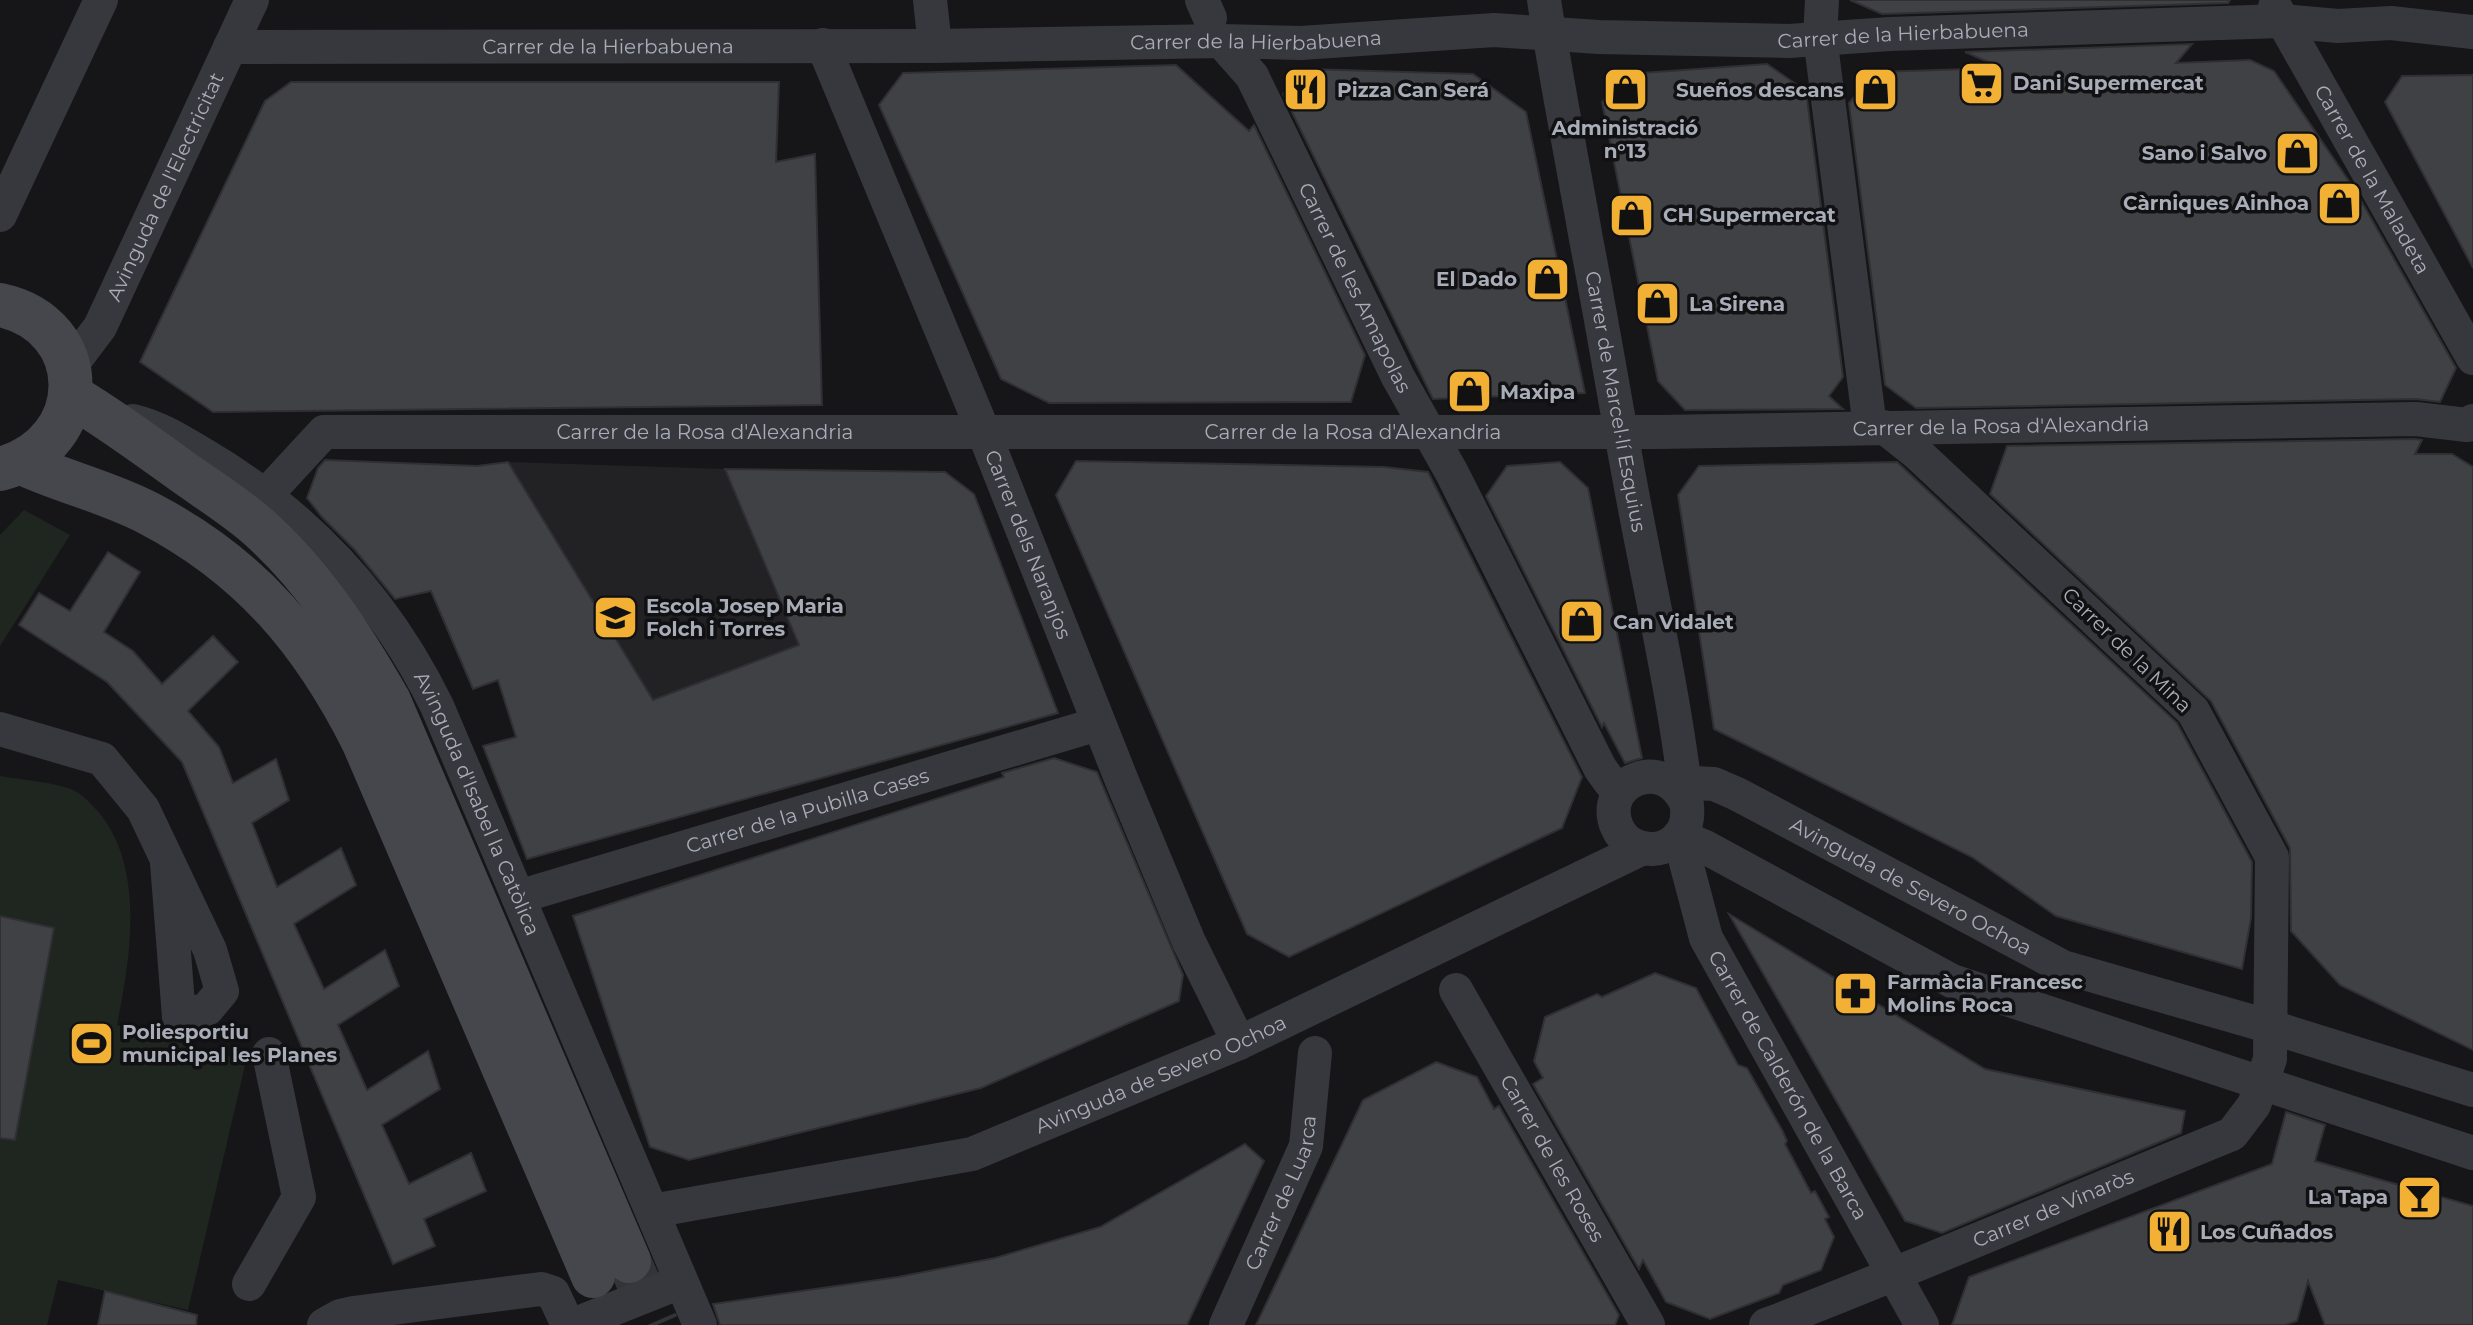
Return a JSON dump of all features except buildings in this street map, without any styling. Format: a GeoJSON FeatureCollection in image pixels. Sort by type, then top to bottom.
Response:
{"type":"FeatureCollection","features":[{"type":"Feature","properties":{"kind":"street"},"geometry":{"type":"LineString","coordinates":[[0,215],[101,0]]}},
{"type":"Feature","properties":{"kind":"street","name":"Avinguda de l'Electricitat"},"geometry":{"type":"LineString","coordinates":[[80,392],[100,327],[252,0]]}},
{"type":"Feature","properties":{"kind":"street"},"geometry":{"type":"LineString","coordinates":[[930,0],[935,46]]}},
{"type":"Feature","properties":{"kind":"street","name":"Carrer de Marcel·lí Esquius"},"geometry":{"type":"LineString","coordinates":[[1544,0],[1679,738],[1681,789]]}},
{"type":"Feature","properties":{"kind":"street"},"geometry":{"type":"LineString","coordinates":[[1822,0],[1820,37],[1877,427]]}},
{"type":"Feature","properties":{"kind":"street","name":"Carrer de la Hierbabuena"},"geometry":{"type":"LineString","coordinates":[[230,47],[935,46],[1211,19],[1301,43],[1494,30],[1789,41],[2277,10],[2338,26],[2391,23],[2473,32]]}},
{"type":"Feature","properties":{"kind":"street","name":"Carrer de la Maladeta"},"geometry":{"type":"LineString","coordinates":[[2277,10],[2473,358]]}},
{"type":"Feature","properties":{"kind":"street","name":"Carrer de les Amapolas"},"geometry":{"type":"LineString","coordinates":[[1211,19],[1252,76],[1398,377],[1600,768],[1610,782],[1622,789]]}},
{"type":"Feature","properties":{"kind":"street","name":"Carrer dels Naranjos"},"geometry":{"type":"LineString","coordinates":[[823,45],[984,433],[1098,724],[1189,942],[1239,1043]]}},
{"type":"Feature","properties":{"kind":"street"},"geometry":{"type":"LineString","coordinates":[[0,305],[19,309],[41,323],[59,344],[80,392],[46,447],[11,466]]}},
{"type":"Feature","properties":{"kind":"street","name":"Avinguda d'Isabel la Catòlica"},"geometry":{"type":"LineString","coordinates":[[80,392],[148,424],[228,469],[265,496],[318,539],[355,577],[399,636],[437,706],[700,1325]]}},
{"type":"Feature","properties":{"kind":"street","name":"Avinguda d'Isabel la Catòlica"},"geometry":{"type":"LineString","coordinates":[[11,466],[104,493],[148,513],[209,549],[268,600],[300,636],[328,675],[363,741],[611,1268],[389,701],[364,657],[307,580],[257,526],[80,392]]}},
{"type":"Feature","properties":{"kind":"street","name":"Carrer de la Rosa d'Alexandria"},"geometry":{"type":"LineString","coordinates":[[265,496],[324,432],[1621,432],[2416,419],[2470,423]]}},
{"type":"Feature","properties":{"kind":"street","name":"Carrer de la Mina"},"geometry":{"type":"LineString","coordinates":[[1877,427],[1918,454],[2193,711],[2272,857],[2271,1027]]}},
{"type":"Feature","properties":{"kind":"street","name":"Carrer de la Pubilla Cases"},"geometry":{"type":"LineString","coordinates":[[518,897],[1098,724]]}},
{"type":"Feature","properties":{"kind":"street"},"geometry":{"type":"LineString","coordinates":[[0,729],[102,759],[143,809],[210,950],[222,991],[207,1009],[179,1017],[167,863]]}},
{"type":"Feature","properties":{"kind":"street"},"geometry":{"type":"LineString","coordinates":[[1644,776],[1660,777],[1681,789],[1686,825],[1670,845],[1641,849],[1629,844],[1620,834],[1613,813],[1622,789],[1644,776]]}},
{"type":"Feature","properties":{"kind":"street","name":"Avinguda de Severo Ochoa"},"geometry":{"type":"LineString","coordinates":[[1681,789],[1714,784],[1737,794],[2063,967],[2473,1090]]}},
{"type":"Feature","properties":{"kind":"street"},"geometry":{"type":"LineString","coordinates":[[1679,836],[1705,847],[1952,981],[2473,1153]]}},
{"type":"Feature","properties":{"kind":"street","name":"Carrer de Calderón de la Barca"},"geometry":{"type":"LineString","coordinates":[[1679,836],[1706,938],[1922,1325]]}},
{"type":"Feature","properties":{"kind":"street","name":"Avinguda de Severo Ochoa"},"geometry":{"type":"LineString","coordinates":[[652,1211],[972,1154],[1239,1043],[1641,849]]}},
{"type":"Feature","properties":{"kind":"street"},"geometry":{"type":"LineString","coordinates":[[173,954],[210,950]]}},
{"type":"Feature","properties":{"kind":"street","name":"Carrer de les Roses"},"geometry":{"type":"LineString","coordinates":[[1456,990],[1648,1325]]}},
{"type":"Feature","properties":{"kind":"street","name":"Carrer de Vinaròs"},"geometry":{"type":"LineString","coordinates":[[1766,1325],[2232,1134],[2254,1105],[2262,1085],[2270,1059],[2271,1027]]}},
{"type":"Feature","properties":{"kind":"street","name":"Carrer de Luarca"},"geometry":{"type":"LineString","coordinates":[[1226,1325],[1306,1146],[1315,1053]]}},
{"type":"Feature","properties":{"kind":"street"},"geometry":{"type":"LineString","coordinates":[[249,1284],[299,1197],[269,1054]]}},
{"type":"Feature","properties":{"kind":"street"},"geometry":{"type":"LineString","coordinates":[[324,1325],[340,1316],[392,1307],[541,1289],[553,1293],[570,1325],[668,1287],[672,1282]]}},
{"type":"Feature","properties":{"kind":"shaded area","name":"Escola Josep Maria Folch i Torres"},"geometry":{"type":"Polygon","coordinates":[[[508,462],[725,469],[799,645],[653,700],[498,680],[473,689],[431,591],[475,570],[477,466],[508,462]]]}},
{"type":"Feature","properties":{"kind":"shaded area"},"geometry":{"type":"Polygon","coordinates":[[[24,510],[70,535],[0,646],[0,535],[24,510]]]}},
{"type":"Feature","properties":{"kind":"shaded area","name":"Poliesportiu municipal les Planes"},"geometry":{"type":"Polygon","coordinates":[[[0,776],[57,785],[77,792],[101,815],[115,838],[129,889],[130,917],[126,973],[117,1025],[246,1061],[188,1310],[58,1280],[47,1325],[0,1325],[0,776]]]}},
{"type":"Feature","properties":{"kind":"tunnel"},"geometry":{"type":"LineString","coordinates":[[629,1261],[657,1325]]}},
{"type":"Feature","properties":{"kind":"place","name":"Dani Supermercat"},"geometry":{"type":"Point","coordinates":[1982,83]}},
{"type":"Feature","properties":{"kind":"place","name":"Administració n°13"},"geometry":{"type":"Point","coordinates":[1625,89]}},
{"type":"Feature","properties":{"kind":"place","name":"Pizza Can Será"},"geometry":{"type":"Point","coordinates":[1306,90]}},
{"type":"Feature","properties":{"kind":"place","name":"Sueños descans"},"geometry":{"type":"Point","coordinates":[1875,90]}},
{"type":"Feature","properties":{"kind":"place","name":"Sano i Salvo"},"geometry":{"type":"Point","coordinates":[2298,153]}},
{"type":"Feature","properties":{"kind":"place","name":"Càrniques Ainhoa"},"geometry":{"type":"Point","coordinates":[2340,203]}},
{"type":"Feature","properties":{"kind":"place","name":"CH Supermercat"},"geometry":{"type":"Point","coordinates":[1632,215]}},
{"type":"Feature","properties":{"kind":"place","name":"El Dado"},"geometry":{"type":"Point","coordinates":[1548,279]}},
{"type":"Feature","properties":{"kind":"place","name":"La Sirena"},"geometry":{"type":"Point","coordinates":[1658,304]}},
{"type":"Feature","properties":{"kind":"place","name":"Maxipa"},"geometry":{"type":"Point","coordinates":[1469,392]}},
{"type":"Feature","properties":{"kind":"place","name":"Escola Josep Maria Folch i Torres"},"geometry":{"type":"Point","coordinates":[615,618]}},
{"type":"Feature","properties":{"kind":"place","name":"Can Vidalet"},"geometry":{"type":"Point","coordinates":[1582,622]}},
{"type":"Feature","properties":{"kind":"place","name":"Farmàcia Francesc Molins Roca"},"geometry":{"type":"Point","coordinates":[1856,994]}},
{"type":"Feature","properties":{"kind":"place","name":"Poliesportiu municipal les Planes"},"geometry":{"type":"Point","coordinates":[91,1043]}},
{"type":"Feature","properties":{"kind":"place","name":"La Tapa"},"geometry":{"type":"Point","coordinates":[2419,1197]}},
{"type":"Feature","properties":{"kind":"place","name":"Los Cuñados"},"geometry":{"type":"Point","coordinates":[2169,1232]}}]}
